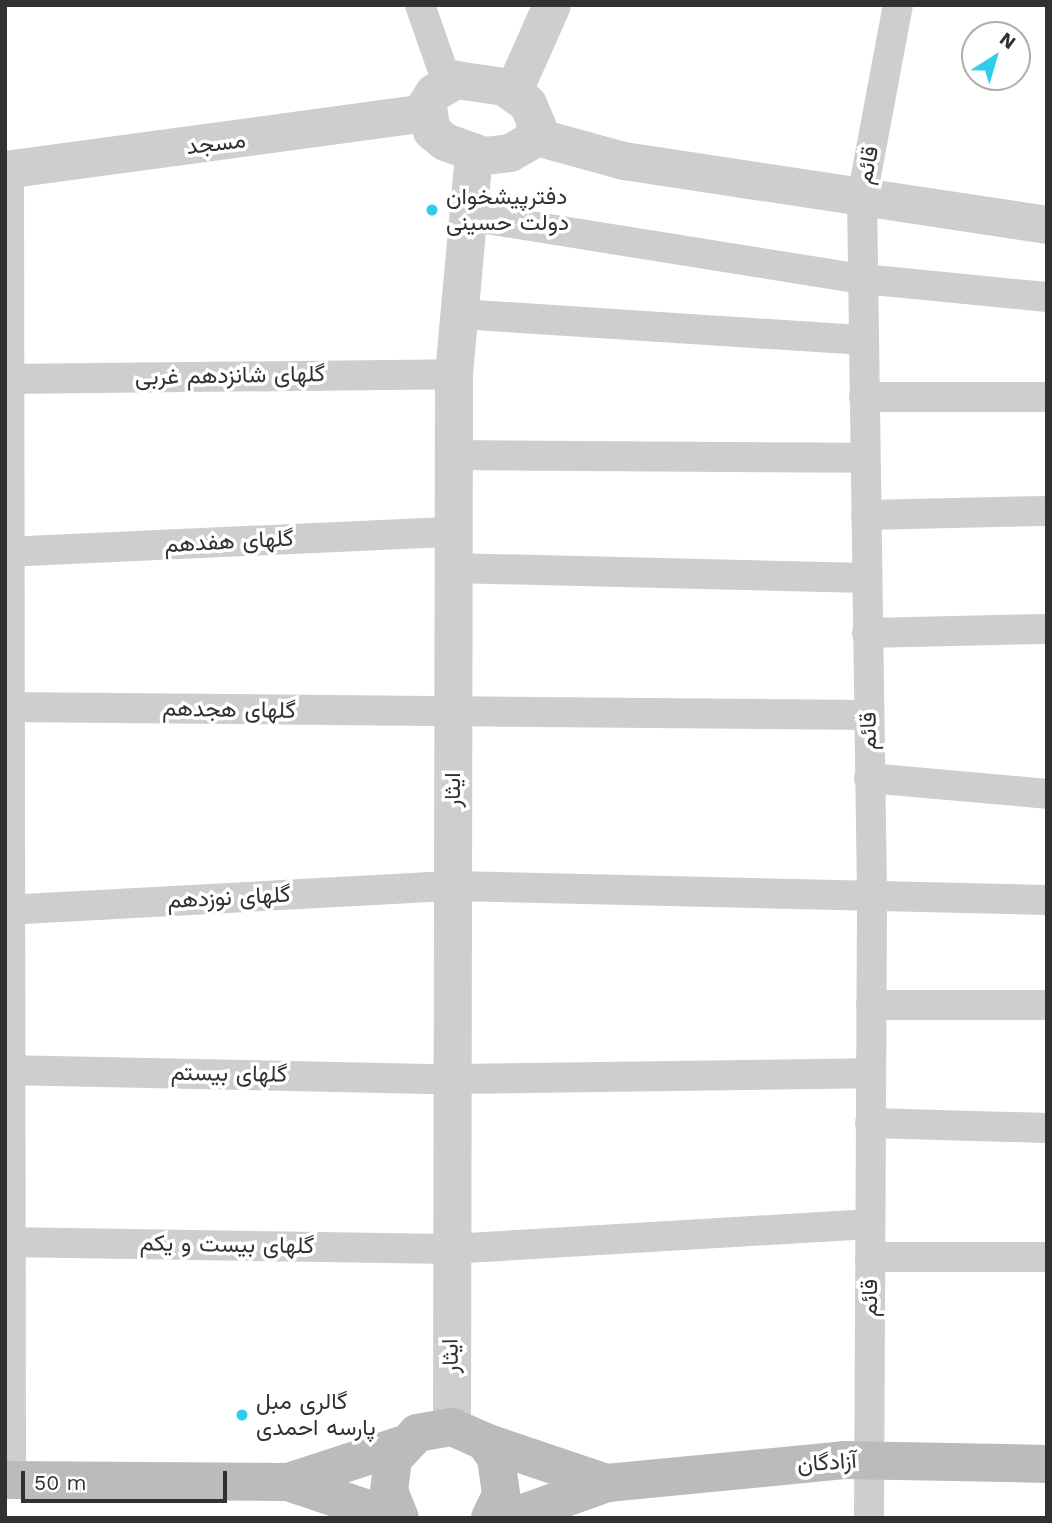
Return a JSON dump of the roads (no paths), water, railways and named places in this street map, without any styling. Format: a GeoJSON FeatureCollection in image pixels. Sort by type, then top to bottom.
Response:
{"type":"FeatureCollection","features":[{"type":"Feature","properties":{"kind":"main road"},"geometry":{"type":"LineString","coordinates":[[288,1482],[402,1445],[417,1433],[469,1435],[607,1483]]}},
{"type":"Feature","properties":{"kind":"main road"},"geometry":{"type":"LineString","coordinates":[[469,1435],[502,1476],[501,1495],[490,1518]]}},
{"type":"Feature","properties":{"kind":"main road"},"geometry":{"type":"LineString","coordinates":[[400,1518],[389,1491],[389,1475],[402,1445]]}},
{"type":"Feature","properties":{"kind":"main road","name":"آزادگان"},"geometry":{"type":"LineString","coordinates":[[607,1483],[870,1460],[1047,1464]]}},
{"type":"Feature","properties":{"kind":"main road"},"geometry":{"type":"LineString","coordinates":[[8,1480],[288,1482],[395,1518]]}},
{"type":"Feature","properties":{"kind":"main road"},"geometry":{"type":"LineString","coordinates":[[509,1518],[607,1483]]}},
{"type":"Feature","properties":{"kind":"street"},"geometry":{"type":"LineString","coordinates":[[420,5],[437,99],[432,131],[444,142],[474,153],[510,153],[533,136],[537,125],[533,115],[513,93],[482,81],[437,99]]}},
{"type":"Feature","properties":{"kind":"street"},"geometry":{"type":"LineString","coordinates":[[513,93],[552,5]]}},
{"type":"Feature","properties":{"kind":"street","name":"قائم"},"geometry":{"type":"LineString","coordinates":[[869,1518],[872,894],[862,197],[898,5]]}},
{"type":"Feature","properties":{"kind":"street","name":"مسجد"},"geometry":{"type":"LineString","coordinates":[[7,169],[437,99]]}},
{"type":"Feature","properties":{"kind":"street"},"geometry":{"type":"LineString","coordinates":[[533,136],[624,161],[1047,225]]}},
{"type":"Feature","properties":{"kind":"street","name":"ایثار"},"geometry":{"type":"LineString","coordinates":[[469,1435],[450,1249],[453,1079],[454,374],[474,153]]}},
{"type":"Feature","properties":{"kind":"street"},"geometry":{"type":"LineString","coordinates":[[7,169],[8,1480]]}},
{"type":"Feature","properties":{"kind":"street"},"geometry":{"type":"LineString","coordinates":[[468,216],[863,279],[1047,297]]}},
{"type":"Feature","properties":{"kind":"street"},"geometry":{"type":"LineString","coordinates":[[460,314],[864,340]]}},
{"type":"Feature","properties":{"kind":"street","name":"گلهای شانزدهم غربی"},"geometry":{"type":"LineString","coordinates":[[6,379],[454,374]]}},
{"type":"Feature","properties":{"kind":"street"},"geometry":{"type":"LineString","coordinates":[[864,397],[1047,397]]}},
{"type":"Feature","properties":{"kind":"street"},"geometry":{"type":"LineString","coordinates":[[454,455],[865,458]]}},
{"type":"Feature","properties":{"kind":"street"},"geometry":{"type":"LineString","coordinates":[[866,515],[1047,511]]}},
{"type":"Feature","properties":{"kind":"street","name":"گلهای هفدهم"},"geometry":{"type":"LineString","coordinates":[[6,552],[453,550],[867,578]]}},
{"type":"Feature","properties":{"kind":"street"},"geometry":{"type":"LineString","coordinates":[[867,634],[1047,629]]}},
{"type":"Feature","properties":{"kind":"street","name":"گلهای هجدهم"},"geometry":{"type":"LineString","coordinates":[[6,707],[869,715]]}},
{"type":"Feature","properties":{"kind":"street"},"geometry":{"type":"LineString","coordinates":[[869,778],[1047,794]]}},
{"type":"Feature","properties":{"kind":"street","name":"گلهای نوزدهم"},"geometry":{"type":"LineString","coordinates":[[6,910],[453,886],[1047,900]]}},
{"type":"Feature","properties":{"kind":"street"},"geometry":{"type":"LineString","coordinates":[[871,1005],[1047,1005]]}},
{"type":"Feature","properties":{"kind":"street","name":"گلهای بیستم"},"geometry":{"type":"LineString","coordinates":[[7,1070],[453,1079],[870,1073]]}},
{"type":"Feature","properties":{"kind":"street"},"geometry":{"type":"LineString","coordinates":[[870,1123],[1047,1128]]}},
{"type":"Feature","properties":{"kind":"street","name":"گلهای بیست و یکم"},"geometry":{"type":"LineString","coordinates":[[8,1242],[450,1249],[870,1224]]}},
{"type":"Feature","properties":{"kind":"street"},"geometry":{"type":"LineString","coordinates":[[870,1257],[1047,1257]]}},
{"type":"Feature","properties":{"kind":"place","name":"دفترپیشخوان دولت حسینی"},"geometry":{"type":"Point","coordinates":[432,210]}},
{"type":"Feature","properties":{"kind":"place","name":"گالری مبل پارسه احمدی"},"geometry":{"type":"Point","coordinates":[242,1415]}}]}
